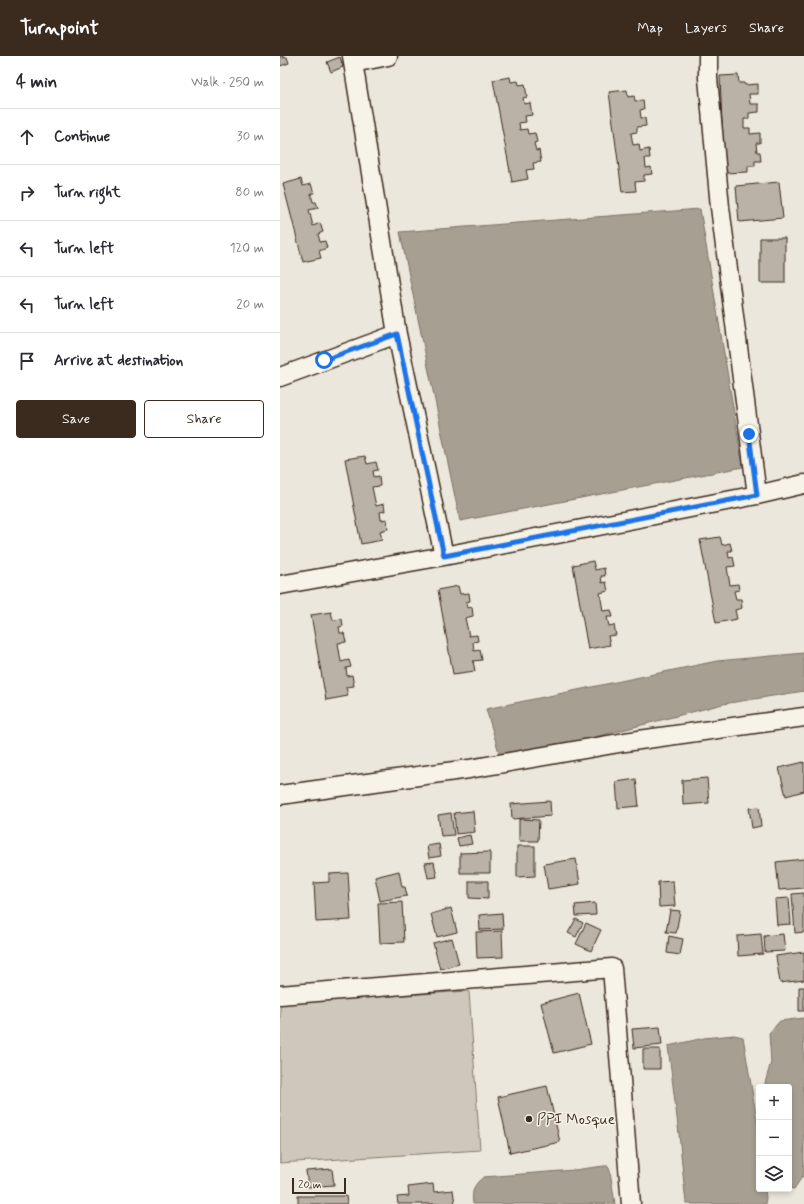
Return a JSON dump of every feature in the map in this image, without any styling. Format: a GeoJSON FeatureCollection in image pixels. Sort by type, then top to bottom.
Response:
{"type":"FeatureCollection","features":[{"type":"Feature","properties":{"kind":"street"},"geometry":{"type":"LineString","coordinates":[[388,56],[352,59],[397,334],[444,556]]}},
{"type":"Feature","properties":{"kind":"street"},"geometry":{"type":"LineString","coordinates":[[708,56],[708,78],[720,207],[757,495]]}},
{"type":"Feature","properties":{"kind":"street"},"geometry":{"type":"LineString","coordinates":[[280,377],[397,334]]}},
{"type":"Feature","properties":{"kind":"street"},"geometry":{"type":"LineString","coordinates":[[280,585],[444,556],[757,495],[804,484]]}},
{"type":"Feature","properties":{"kind":"street"},"geometry":{"type":"LineString","coordinates":[[280,795],[469,769],[625,742],[804,717]]}},
{"type":"Feature","properties":{"kind":"street"},"geometry":{"type":"LineString","coordinates":[[280,995],[612,968],[631,1204]]}},
{"type":"Feature","properties":{"kind":"shaded area"},"geometry":{"type":"Polygon","coordinates":[[[700,209],[743,467],[460,521],[400,232],[700,209]]]}},
{"type":"Feature","properties":{"kind":"shaded area"},"geometry":{"type":"Polygon","coordinates":[[[804,653],[804,691],[723,704],[603,735],[501,759],[486,709],[717,661],[804,653]]]}},
{"type":"Feature","properties":{"kind":"shaded area"},"geometry":{"type":"Polygon","coordinates":[[[469,991],[480,1150],[280,1163],[280,1003],[469,991]]]}},
{"type":"Feature","properties":{"kind":"shaded area"},"geometry":{"type":"Polygon","coordinates":[[[804,1018],[804,1174],[794,1189],[792,1189],[792,1084],[765,1084],[771,1062],[769,1033],[780,1021],[804,1018]]]}},
{"type":"Feature","properties":{"kind":"shaded area"},"geometry":{"type":"Polygon","coordinates":[[[734,1035],[743,1037],[756,1114],[756,1192],[765,1192],[765,1204],[686,1204],[668,1046],[704,1038],[734,1035]]]}},
{"type":"Feature","properties":{"kind":"shaded area"},"geometry":{"type":"Polygon","coordinates":[[[608,1166],[610,1171],[615,1204],[473,1204],[472,1196],[474,1188],[484,1177],[574,1170],[608,1166]]]}},
{"type":"Feature","properties":{"kind":"building"},"geometry":{"type":"Polygon","coordinates":[[[280,56],[283,56],[283,58],[287,57],[289,63],[280,66],[280,56]]]}},
{"type":"Feature","properties":{"kind":"building"},"geometry":{"type":"Polygon","coordinates":[[[340,57],[343,67],[331,72],[327,62],[340,57]]]}},
{"type":"Feature","properties":{"kind":"building"},"geometry":{"type":"Polygon","coordinates":[[[738,75],[739,83],[744,83],[745,85],[758,84],[758,94],[749,94],[750,104],[759,104],[759,112],[749,113],[749,119],[744,119],[744,128],[750,128],[750,134],[760,133],[760,143],[756,143],[757,152],[760,152],[761,161],[755,161],[755,166],[748,166],[748,172],[724,173],[720,76],[738,75]]]}},
{"type":"Feature","properties":{"kind":"building"},"geometry":{"type":"Polygon","coordinates":[[[510,77],[511,82],[518,81],[519,85],[525,84],[527,97],[523,98],[524,104],[530,103],[532,115],[525,116],[526,122],[519,123],[520,130],[527,129],[528,134],[535,133],[537,142],[534,143],[536,151],[539,150],[541,162],[533,163],[534,169],[526,170],[528,179],[512,182],[493,80],[510,77]]]}},
{"type":"Feature","properties":{"kind":"building"},"geometry":{"type":"Polygon","coordinates":[[[627,90],[628,97],[634,96],[635,101],[643,100],[644,109],[640,110],[641,118],[645,118],[646,126],[637,127],[637,132],[631,133],[633,145],[639,144],[640,151],[649,149],[650,158],[645,158],[646,168],[651,167],[652,174],[644,175],[644,181],[635,182],[636,191],[622,192],[609,92],[627,90]]]}},
{"type":"Feature","properties":{"kind":"building"},"geometry":{"type":"Polygon","coordinates":[[[301,179],[303,186],[311,184],[314,193],[311,193],[313,202],[316,202],[318,208],[309,210],[313,226],[320,223],[323,232],[318,234],[320,242],[325,241],[327,248],[319,251],[321,258],[303,262],[283,184],[301,179]]]}},
{"type":"Feature","properties":{"kind":"building"},"geometry":{"type":"Polygon","coordinates":[[[779,182],[783,218],[739,222],[736,186],[779,182]]]}},
{"type":"Feature","properties":{"kind":"building"},"geometry":{"type":"Polygon","coordinates":[[[760,238],[785,238],[785,283],[760,283],[760,238]]]}},
{"type":"Feature","properties":{"kind":"building"},"geometry":{"type":"Polygon","coordinates":[[[365,456],[367,464],[376,462],[378,470],[373,471],[374,477],[379,476],[380,486],[372,487],[376,506],[384,504],[385,511],[380,512],[381,520],[387,519],[388,529],[380,531],[382,540],[361,544],[345,459],[365,456]]]}},
{"type":"Feature","properties":{"kind":"building"},"geometry":{"type":"Polygon","coordinates":[[[720,537],[722,545],[730,543],[732,551],[728,551],[729,558],[733,557],[735,566],[727,567],[730,585],[738,584],[739,590],[734,591],[736,599],[741,599],[742,608],[735,610],[737,619],[716,623],[700,540],[720,537]]]}},
{"type":"Feature","properties":{"kind":"building"},"geometry":{"type":"Polygon","coordinates":[[[593,561],[595,570],[604,568],[605,576],[601,576],[602,583],[606,582],[608,591],[600,593],[603,611],[611,610],[613,617],[607,617],[609,626],[614,625],[616,635],[608,636],[610,645],[588,649],[573,565],[593,561]]]}},
{"type":"Feature","properties":{"kind":"building"},"geometry":{"type":"Polygon","coordinates":[[[458,586],[460,594],[469,593],[470,601],[466,602],[467,608],[472,607],[473,616],[465,618],[469,636],[477,635],[478,641],[473,642],[474,651],[480,650],[482,660],[473,661],[475,671],[453,674],[438,590],[458,586]]]}},
{"type":"Feature","properties":{"kind":"building"},"geometry":{"type":"Polygon","coordinates":[[[331,612],[333,620],[342,619],[343,626],[339,627],[340,633],[344,633],[346,642],[338,643],[341,662],[349,660],[351,667],[346,668],[347,676],[352,675],[354,686],[346,687],[348,696],[326,700],[311,615],[331,612]]]}},
{"type":"Feature","properties":{"kind":"building"},"geometry":{"type":"Polygon","coordinates":[[[804,762],[804,791],[786,796],[779,768],[804,762]]]}},
{"type":"Feature","properties":{"kind":"building"},"geometry":{"type":"Polygon","coordinates":[[[707,778],[709,803],[683,805],[682,780],[707,778]]]}},
{"type":"Feature","properties":{"kind":"building"},"geometry":{"type":"Polygon","coordinates":[[[636,779],[639,806],[618,808],[616,782],[636,779]]]}},
{"type":"Feature","properties":{"kind":"building"},"geometry":{"type":"Polygon","coordinates":[[[550,801],[551,816],[512,819],[511,804],[550,801]]]}},
{"type":"Feature","properties":{"kind":"building"},"geometry":{"type":"Polygon","coordinates":[[[759,807],[761,826],[752,828],[749,808],[759,807]]]}},
{"type":"Feature","properties":{"kind":"building"},"geometry":{"type":"Polygon","coordinates":[[[473,811],[475,832],[456,834],[454,813],[473,811]]]}},
{"type":"Feature","properties":{"kind":"building"},"geometry":{"type":"Polygon","coordinates":[[[451,813],[454,835],[441,836],[438,815],[451,813]]]}},
{"type":"Feature","properties":{"kind":"building"},"geometry":{"type":"Polygon","coordinates":[[[519,819],[539,820],[538,841],[519,841],[519,819]]]}},
{"type":"Feature","properties":{"kind":"building"},"geometry":{"type":"Polygon","coordinates":[[[470,835],[472,844],[459,846],[457,838],[470,835]]]}},
{"type":"Feature","properties":{"kind":"building"},"geometry":{"type":"Polygon","coordinates":[[[439,844],[441,856],[429,858],[427,846],[439,844]]]}},
{"type":"Feature","properties":{"kind":"building"},"geometry":{"type":"Polygon","coordinates":[[[517,846],[535,846],[535,876],[517,877],[517,846]]]}},
{"type":"Feature","properties":{"kind":"building"},"geometry":{"type":"Polygon","coordinates":[[[490,852],[490,873],[460,873],[460,853],[490,852]]]}},
{"type":"Feature","properties":{"kind":"building"},"geometry":{"type":"Polygon","coordinates":[[[576,859],[580,884],[548,889],[544,864],[576,859]]]}},
{"type":"Feature","properties":{"kind":"building"},"geometry":{"type":"Polygon","coordinates":[[[804,859],[804,888],[779,890],[776,862],[804,859]]]}},
{"type":"Feature","properties":{"kind":"building"},"geometry":{"type":"Polygon","coordinates":[[[434,862],[437,877],[428,878],[425,863],[434,862]]]}},
{"type":"Feature","properties":{"kind":"building"},"geometry":{"type":"Polygon","coordinates":[[[399,871],[402,887],[405,887],[407,896],[380,901],[375,877],[399,871]]]}},
{"type":"Feature","properties":{"kind":"building"},"geometry":{"type":"Polygon","coordinates":[[[348,873],[351,920],[316,922],[314,883],[329,882],[329,874],[348,873]]]}},
{"type":"Feature","properties":{"kind":"building"},"geometry":{"type":"Polygon","coordinates":[[[469,881],[488,881],[488,899],[469,898],[469,881]]]}},
{"type":"Feature","properties":{"kind":"building"},"geometry":{"type":"Polygon","coordinates":[[[673,881],[675,906],[659,907],[658,882],[673,881]]]}},
{"type":"Feature","properties":{"kind":"building"},"geometry":{"type":"Polygon","coordinates":[[[804,893],[804,932],[795,933],[792,894],[804,893]]]}},
{"type":"Feature","properties":{"kind":"building"},"geometry":{"type":"Polygon","coordinates":[[[789,898],[791,924],[777,925],[775,899],[789,898]]]}},
{"type":"Feature","properties":{"kind":"building"},"geometry":{"type":"Polygon","coordinates":[[[402,902],[404,942],[380,943],[378,903],[402,902]]]}},
{"type":"Feature","properties":{"kind":"building"},"geometry":{"type":"Polygon","coordinates":[[[595,903],[596,915],[576,916],[575,905],[595,903]]]}},
{"type":"Feature","properties":{"kind":"building"},"geometry":{"type":"Polygon","coordinates":[[[451,908],[457,932],[437,937],[431,914],[451,908]]]}},
{"type":"Feature","properties":{"kind":"building"},"geometry":{"type":"Polygon","coordinates":[[[670,910],[680,911],[676,933],[666,932],[670,910]]]}},
{"type":"Feature","properties":{"kind":"building"},"geometry":{"type":"Polygon","coordinates":[[[502,913],[503,929],[480,930],[479,915],[502,913]]]}},
{"type":"Feature","properties":{"kind":"building"},"geometry":{"type":"Polygon","coordinates":[[[576,919],[583,923],[576,937],[568,933],[576,919]]]}},
{"type":"Feature","properties":{"kind":"building"},"geometry":{"type":"Polygon","coordinates":[[[586,923],[601,930],[591,951],[576,944],[586,923]]]}},
{"type":"Feature","properties":{"kind":"building"},"geometry":{"type":"Polygon","coordinates":[[[502,931],[503,957],[477,958],[476,932],[502,931]]]}},
{"type":"Feature","properties":{"kind":"building"},"geometry":{"type":"Polygon","coordinates":[[[761,934],[763,954],[738,956],[737,936],[761,934]]]}},
{"type":"Feature","properties":{"kind":"building"},"geometry":{"type":"Polygon","coordinates":[[[783,934],[785,951],[765,952],[764,936],[783,934]]]}},
{"type":"Feature","properties":{"kind":"building"},"geometry":{"type":"Polygon","coordinates":[[[669,936],[683,939],[680,955],[667,953],[669,936]]]}},
{"type":"Feature","properties":{"kind":"building"},"geometry":{"type":"Polygon","coordinates":[[[452,938],[459,964],[440,969],[433,943],[452,938]]]}},
{"type":"Feature","properties":{"kind":"building"},"geometry":{"type":"Polygon","coordinates":[[[804,952],[804,980],[780,983],[776,956],[804,952]]]}},
{"type":"Feature","properties":{"kind":"building"},"geometry":{"type":"Polygon","coordinates":[[[799,987],[804,987],[804,1011],[799,1011],[799,987]]]}},
{"type":"Feature","properties":{"kind":"building"},"geometry":{"type":"Polygon","coordinates":[[[579,993],[591,1044],[554,1053],[541,1003],[579,993]]]}},
{"type":"Feature","properties":{"kind":"building"},"geometry":{"type":"Polygon","coordinates":[[[660,1027],[662,1045],[634,1048],[632,1029],[660,1027]]]}},
{"type":"Feature","properties":{"kind":"building"},"geometry":{"type":"Polygon","coordinates":[[[643,1049],[660,1049],[660,1069],[643,1069],[643,1049]]]}},
{"type":"Feature","properties":{"kind":"building","name":"PPI Mosque"},"geometry":{"type":"Polygon","coordinates":[[[547,1086],[560,1142],[510,1153],[498,1097],[547,1086]]]}},
{"type":"Feature","properties":{"kind":"building"},"geometry":{"type":"Polygon","coordinates":[[[332,1169],[334,1185],[308,1187],[306,1171],[332,1169]]]}},
{"type":"Feature","properties":{"kind":"building"},"geometry":{"type":"Polygon","coordinates":[[[433,1184],[434,1192],[453,1190],[455,1204],[398,1204],[397,1197],[409,1196],[408,1187],[433,1184]]]}},
{"type":"Feature","properties":{"kind":"building"},"geometry":{"type":"Polygon","coordinates":[[[298,1196],[346,1196],[347,1204],[298,1204],[298,1196]]]}},
{"type":"Feature","properties":{"kind":"place","name":"PPI Mosque"},"geometry":{"type":"Point","coordinates":[529,1119]}},
{"type":"Feature","properties":{"kind":"route"},"geometry":{"type":"LineString","coordinates":[[324,360],[397,334],[444,556],[757,495],[749,434]]}}]}
